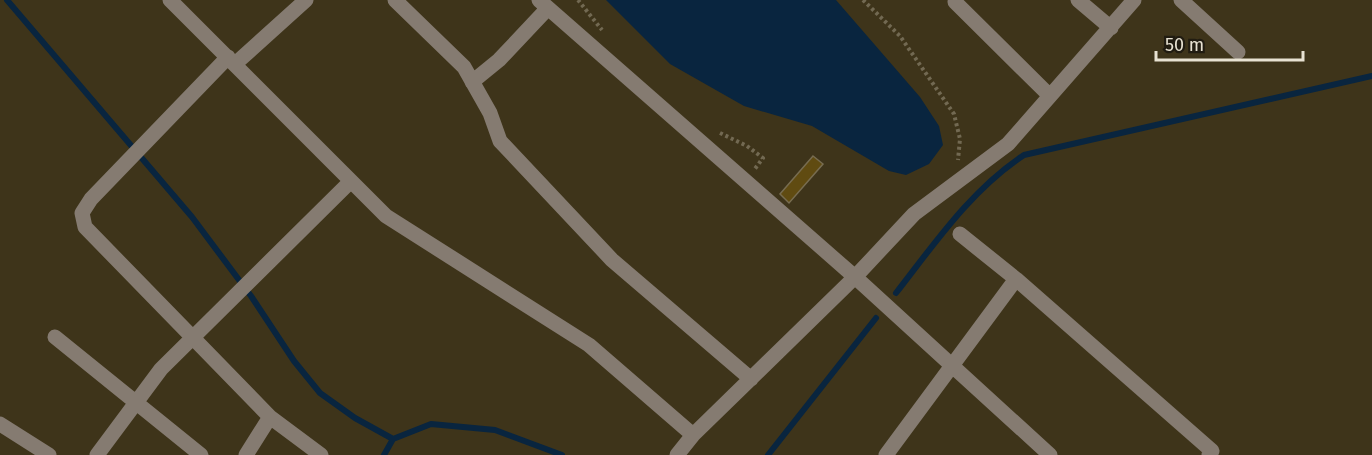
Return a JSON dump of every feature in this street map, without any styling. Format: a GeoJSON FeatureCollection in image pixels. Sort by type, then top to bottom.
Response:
{"type":"FeatureCollection","features":[{"type":"Feature","properties":{"kind":"street"},"geometry":{"type":"LineString","coordinates":[[170,0],[386,216],[589,345],[693,435]]}},
{"type":"Feature","properties":{"kind":"street"},"geometry":{"type":"LineString","coordinates":[[306,0],[231,61],[141,147],[91,199],[82,213],[85,227],[270,417],[321,455]]}},
{"type":"Feature","properties":{"kind":"street"},"geometry":{"type":"LineString","coordinates":[[395,0],[464,66],[490,113],[500,141],[604,252],[751,378]]}},
{"type":"Feature","properties":{"kind":"street"},"geometry":{"type":"LineString","coordinates":[[1078,0],[1111,28]]}},
{"type":"Feature","properties":{"kind":"street"},"geometry":{"type":"LineString","coordinates":[[677,455],[693,435],[855,277],[914,214],[1008,144],[1134,0]]}},
{"type":"Feature","properties":{"kind":"street"},"geometry":{"type":"LineString","coordinates":[[1181,0],[1238,52]]}},
{"type":"Feature","properties":{"kind":"street"},"geometry":{"type":"LineString","coordinates":[[955,2],[1050,96]]}},
{"type":"Feature","properties":{"kind":"street"},"geometry":{"type":"LineString","coordinates":[[472,82],[499,60],[544,4],[855,277],[1050,455]]}},
{"type":"Feature","properties":{"kind":"street"},"geometry":{"type":"LineString","coordinates":[[97,455],[161,369],[351,181]]}},
{"type":"Feature","properties":{"kind":"street"},"geometry":{"type":"LineString","coordinates":[[960,234],[1016,279],[1212,451],[1209,455]]}},
{"type":"Feature","properties":{"kind":"street"},"geometry":{"type":"LineString","coordinates":[[886,455],[1016,279]]}},
{"type":"Feature","properties":{"kind":"street"},"geometry":{"type":"LineString","coordinates":[[55,337],[201,455]]}},
{"type":"Feature","properties":{"kind":"street"},"geometry":{"type":"LineString","coordinates":[[246,455],[270,417]]}},
{"type":"Feature","properties":{"kind":"street"},"geometry":{"type":"LineString","coordinates":[[0,424],[49,455]]}},
{"type":"Feature","properties":{"kind":"path"},"geometry":{"type":"LineString","coordinates":[[863,0],[900,36],[954,114],[960,139],[956,182]]}},
{"type":"Feature","properties":{"kind":"water"},"geometry":{"type":"Polygon","coordinates":[[[606,0],[836,0],[920,97],[939,126],[943,145],[929,164],[906,175],[889,171],[812,126],[744,106],[670,64],[606,0]]]}},
{"type":"Feature","properties":{"kind":"building"},"geometry":{"type":"Polygon","coordinates":[[[813,156],[823,164],[789,203],[780,194],[813,156]]]}},
{"type":"Feature","properties":{"kind":"waterway"},"geometry":{"type":"LineString","coordinates":[[7,0],[192,217],[251,296],[294,361],[320,393],[355,418],[393,439]]}},
{"type":"Feature","properties":{"kind":"waterway"},"geometry":{"type":"LineString","coordinates":[[896,293],[970,201],[987,184],[1024,155],[1372,76]]}},
{"type":"Feature","properties":{"kind":"waterway"},"geometry":{"type":"LineString","coordinates":[[768,455],[876,318]]}},
{"type":"Feature","properties":{"kind":"waterway"},"geometry":{"type":"LineString","coordinates":[[384,455],[393,439],[431,424],[495,430],[562,455]]}}]}
